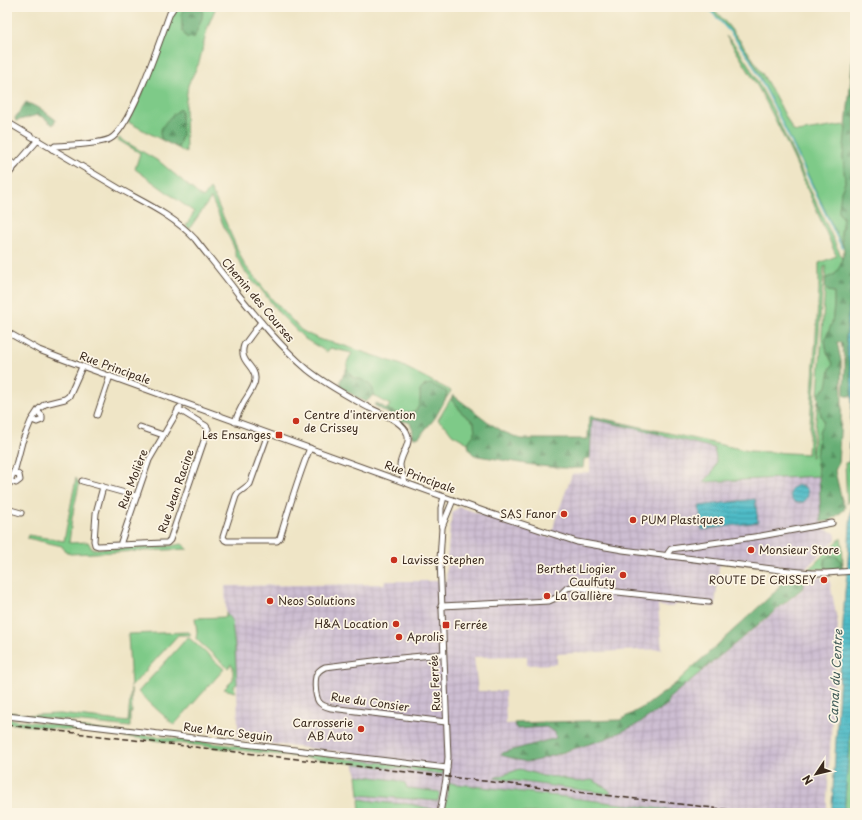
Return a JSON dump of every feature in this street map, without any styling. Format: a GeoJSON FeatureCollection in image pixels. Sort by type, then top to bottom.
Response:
{"type":"FeatureCollection","features":[{"type":"Feature","properties":{"kind":"street"},"geometry":{"type":"LineString","coordinates":[[52,149],[55,146],[88,144],[111,139],[117,134],[125,122],[144,84],[170,13],[174,7]]}},
{"type":"Feature","properties":{"kind":"street","name":"Chemin des Courses"},"geometry":{"type":"LineString","coordinates":[[7,122],[186,229],[281,345],[309,370],[328,384],[363,405],[391,418],[401,425],[407,433],[408,440],[400,465],[401,473],[405,482]]}},
{"type":"Feature","properties":{"kind":"street"},"geometry":{"type":"LineString","coordinates":[[7,176],[38,140]]}},
{"type":"Feature","properties":{"kind":"street"},"geometry":{"type":"LineString","coordinates":[[7,160],[16,165]]}},
{"type":"Feature","properties":{"kind":"street"},"geometry":{"type":"LineString","coordinates":[[235,422],[256,378],[243,357],[242,350],[261,322]]}},
{"type":"Feature","properties":{"kind":"street","name":"Rue Principale"},"geometry":{"type":"LineString","coordinates":[[7,332],[39,350],[82,367],[489,513],[577,542],[668,556],[793,571],[826,573],[855,571]]}},
{"type":"Feature","properties":{"kind":"street"},"geometry":{"type":"LineString","coordinates":[[7,488],[14,472],[22,442],[32,420],[37,422],[42,420],[42,416],[38,412],[45,404],[65,399],[69,396],[82,367]]}},
{"type":"Feature","properties":{"kind":"street"},"geometry":{"type":"LineString","coordinates":[[97,415],[110,376]]}},
{"type":"Feature","properties":{"kind":"street","name":"Rue Molière"},"geometry":{"type":"LineString","coordinates":[[121,545],[149,460],[182,402]]}},
{"type":"Feature","properties":{"kind":"street","name":"Rue Jean Racine"},"geometry":{"type":"LineString","coordinates":[[103,487],[96,513],[95,545],[163,544],[170,540],[208,429],[206,426],[178,409]]}},
{"type":"Feature","properties":{"kind":"street"},"geometry":{"type":"LineString","coordinates":[[140,427],[163,435]]}},
{"type":"Feature","properties":{"kind":"street"},"geometry":{"type":"LineString","coordinates":[[268,434],[250,484],[236,496],[224,537],[227,541],[277,541],[280,538],[310,448]]}},
{"type":"Feature","properties":{"kind":"street"},"geometry":{"type":"LineString","coordinates":[[10,481],[16,483],[20,480],[19,475],[14,472]]}},
{"type":"Feature","properties":{"kind":"street"},"geometry":{"type":"LineString","coordinates":[[82,481],[136,496]]}},
{"type":"Feature","properties":{"kind":"street","name":"Rue Ferrée"},"geometry":{"type":"LineString","coordinates":[[440,813],[448,757],[440,554],[442,528],[441,508],[444,497]]}},
{"type":"Feature","properties":{"kind":"street","name":"Rue Ferrée"},"geometry":{"type":"LineString","coordinates":[[442,528],[453,500]]}},
{"type":"Feature","properties":{"kind":"street"},"geometry":{"type":"LineString","coordinates":[[7,509],[21,513]]}},
{"type":"Feature","properties":{"kind":"street"},"geometry":{"type":"LineString","coordinates":[[668,556],[671,549],[761,536],[832,523]]}},
{"type":"Feature","properties":{"kind":"street"},"geometry":{"type":"LineString","coordinates":[[442,606],[549,601],[558,597],[567,588],[572,587],[709,602]]}},
{"type":"Feature","properties":{"kind":"street","name":"Rue du Consier"},"geometry":{"type":"LineString","coordinates":[[444,654],[325,667],[319,670],[316,675],[316,686],[319,702],[324,706],[331,708],[446,722]]}},
{"type":"Feature","properties":{"kind":"street","name":"Rue Marc Seguin"},"geometry":{"type":"LineString","coordinates":[[7,716],[447,768]]}},
{"type":"Feature","properties":{"kind":"shaded area"},"geometry":{"type":"Polygon","coordinates":[[[592,419],[742,455],[782,458],[816,457],[819,476],[821,522],[825,529],[835,533],[836,539],[805,569],[724,560],[719,567],[715,607],[678,604],[671,607],[658,606],[662,649],[557,654],[557,664],[527,665],[527,656],[474,657],[478,691],[505,691],[506,724],[556,722],[557,755],[605,739],[636,725],[668,704],[668,699],[804,588],[804,577],[829,577],[838,625],[827,813],[360,813],[357,775],[350,753],[237,740],[238,726],[235,649],[232,621],[226,613],[225,586],[384,584],[385,581],[446,581],[450,526],[453,511],[460,507],[551,538],[555,521],[572,474],[590,472],[592,419]]]}},
{"type":"Feature","properties":{"kind":"green space"},"geometry":{"type":"Polygon","coordinates":[[[178,7],[216,7],[208,26],[199,63],[188,85],[185,108],[186,153],[178,148],[182,135],[160,134],[162,140],[128,122],[145,87],[173,13],[178,7]]]}},
{"type":"Feature","properties":{"kind":"green space"},"geometry":{"type":"Polygon","coordinates":[[[188,7],[201,7],[203,9],[202,18],[194,38],[186,37],[182,30],[182,11],[188,7]]]}},
{"type":"Feature","properties":{"kind":"green space"},"geometry":{"type":"Polygon","coordinates":[[[709,7],[712,7],[720,16],[749,52],[794,131],[797,132],[844,125],[846,130],[843,157],[845,182],[841,192],[843,217],[841,235],[843,247],[752,60],[732,33],[709,7]]]}},
{"type":"Feature","properties":{"kind":"green space"},"geometry":{"type":"Polygon","coordinates":[[[855,7],[855,269],[851,285],[846,339],[851,371],[852,396],[846,396],[844,394],[845,361],[841,342],[837,342],[841,361],[842,405],[838,463],[835,471],[845,507],[844,510],[830,521],[821,522],[819,476],[816,457],[819,433],[824,421],[821,416],[818,395],[827,387],[830,369],[833,364],[827,352],[825,340],[832,323],[834,306],[834,292],[828,291],[825,286],[825,279],[835,274],[840,266],[844,252],[841,235],[843,217],[839,214],[839,209],[841,192],[845,182],[843,157],[851,77],[855,7]]]}},
{"type":"Feature","properties":{"kind":"green space"},"geometry":{"type":"Polygon","coordinates":[[[726,36],[735,45],[748,64],[773,110],[842,258],[837,272],[825,279],[826,266],[824,267],[811,457],[818,400],[821,416],[824,421],[819,433],[816,457],[819,476],[703,482],[708,478],[714,469],[716,457],[714,448],[658,434],[659,431],[749,451],[808,454],[819,290],[819,263],[836,255],[773,115],[743,62],[726,36]]]}},
{"type":"Feature","properties":{"kind":"green space"},"geometry":{"type":"Polygon","coordinates":[[[26,102],[41,109],[56,120],[53,125],[43,117],[37,115],[16,121],[15,118],[26,102]]]}},
{"type":"Feature","properties":{"kind":"green space"},"geometry":{"type":"Polygon","coordinates":[[[181,109],[182,135],[178,148],[162,140],[160,134],[162,127],[175,113],[181,109]]]}},
{"type":"Feature","properties":{"kind":"green space"},"geometry":{"type":"Polygon","coordinates":[[[119,138],[160,162],[203,198],[210,189],[244,264],[272,299],[301,330],[321,340],[342,345],[399,364],[451,391],[445,400],[447,392],[425,385],[420,391],[420,403],[414,411],[410,413],[400,413],[387,409],[390,405],[373,395],[373,390],[356,380],[349,373],[347,363],[352,353],[330,348],[327,352],[305,339],[279,313],[260,288],[252,281],[235,254],[235,249],[211,198],[189,229],[186,226],[194,212],[135,169],[140,153],[118,140],[119,138]]]}},
{"type":"Feature","properties":{"kind":"green space"},"geometry":{"type":"Polygon","coordinates":[[[825,286],[828,291],[834,292],[832,323],[825,340],[827,352],[833,364],[827,387],[818,395],[825,286]]]}},
{"type":"Feature","properties":{"kind":"green space"},"geometry":{"type":"Polygon","coordinates":[[[347,368],[353,377],[365,381],[372,387],[374,392],[373,395],[366,402],[341,387],[340,381],[347,368]]]}},
{"type":"Feature","properties":{"kind":"green space"},"geometry":{"type":"Polygon","coordinates":[[[431,384],[447,392],[445,400],[435,418],[419,437],[414,438],[411,436],[413,430],[410,423],[405,421],[402,422],[374,405],[377,403],[395,413],[408,414],[418,408],[420,391],[425,385],[431,384]]]}},
{"type":"Feature","properties":{"kind":"green space"},"geometry":{"type":"Polygon","coordinates":[[[453,395],[452,401],[462,413],[474,422],[475,433],[468,443],[452,434],[446,426],[438,420],[453,395]]]}},
{"type":"Feature","properties":{"kind":"green space"},"geometry":{"type":"Polygon","coordinates":[[[453,395],[491,424],[504,432],[521,439],[588,439],[589,418],[591,416],[659,431],[658,434],[592,419],[590,458],[584,459],[583,468],[557,468],[517,463],[478,456],[472,453],[468,445],[475,433],[474,422],[462,413],[452,401],[453,395]]]}},
{"type":"Feature","properties":{"kind":"green space"},"geometry":{"type":"Polygon","coordinates":[[[845,463],[851,463],[850,472],[854,472],[847,504],[845,463]]]}},
{"type":"Feature","properties":{"kind":"green space"},"geometry":{"type":"Polygon","coordinates":[[[76,478],[79,485],[72,518],[69,543],[88,542],[92,549],[169,546],[182,544],[188,549],[70,554],[64,550],[62,546],[27,538],[28,535],[64,541],[76,478]]]}},
{"type":"Feature","properties":{"kind":"green space"},"geometry":{"type":"Polygon","coordinates":[[[841,538],[843,564],[840,559],[824,559],[826,569],[809,569],[841,538]]]}},
{"type":"Feature","properties":{"kind":"green space"},"geometry":{"type":"Polygon","coordinates":[[[831,555],[840,559],[843,569],[830,571],[826,569],[824,559],[831,555]]]}},
{"type":"Feature","properties":{"kind":"green space"},"geometry":{"type":"Polygon","coordinates":[[[777,574],[804,577],[804,587],[703,670],[693,667],[776,591],[780,585],[776,580],[777,574]]]}},
{"type":"Feature","properties":{"kind":"green space"},"geometry":{"type":"Polygon","coordinates":[[[226,613],[232,621],[237,684],[234,686],[235,692],[224,689],[233,680],[233,667],[231,664],[228,668],[196,639],[197,632],[195,618],[226,617],[226,613]]]}},
{"type":"Feature","properties":{"kind":"green space"},"geometry":{"type":"Polygon","coordinates":[[[855,626],[855,813],[844,813],[850,730],[849,724],[855,626]]]}},
{"type":"Feature","properties":{"kind":"green space"},"geometry":{"type":"Polygon","coordinates":[[[189,632],[191,635],[178,635],[131,687],[128,634],[189,632]]]}},
{"type":"Feature","properties":{"kind":"green space"},"geometry":{"type":"Polygon","coordinates":[[[188,637],[224,669],[174,725],[138,692],[188,637]]]}},
{"type":"Feature","properties":{"kind":"green space"},"geometry":{"type":"Polygon","coordinates":[[[693,667],[703,670],[685,685],[675,684],[693,667]]]}},
{"type":"Feature","properties":{"kind":"green space"},"geometry":{"type":"Polygon","coordinates":[[[675,684],[685,685],[668,699],[668,704],[636,725],[605,739],[535,761],[526,762],[501,755],[502,753],[556,738],[555,732],[546,727],[517,729],[514,723],[620,720],[647,705],[675,684]]]}},
{"type":"Feature","properties":{"kind":"green space"},"geometry":{"type":"Polygon","coordinates":[[[131,688],[132,713],[130,713],[130,727],[7,714],[7,712],[33,715],[60,714],[128,722],[131,688]]]}},
{"type":"Feature","properties":{"kind":"green space"},"geometry":{"type":"Polygon","coordinates":[[[7,719],[443,770],[443,774],[7,723],[7,719]]]}},
{"type":"Feature","properties":{"kind":"green space"},"geometry":{"type":"Polygon","coordinates":[[[520,769],[543,776],[558,777],[578,782],[592,780],[609,790],[611,794],[494,778],[520,769]]]}},
{"type":"Feature","properties":{"kind":"green space"},"geometry":{"type":"Polygon","coordinates":[[[357,775],[395,780],[405,783],[407,788],[440,792],[438,801],[359,795],[357,775]]]}},
{"type":"Feature","properties":{"kind":"green space"},"geometry":{"type":"Polygon","coordinates":[[[449,783],[695,813],[444,813],[449,783]]]}},
{"type":"Feature","properties":{"kind":"green space"},"geometry":{"type":"Polygon","coordinates":[[[359,799],[409,804],[433,809],[415,813],[360,813],[359,799]]]}},
{"type":"Feature","properties":{"kind":"water"},"geometry":{"type":"Polygon","coordinates":[[[855,269],[855,463],[849,462],[852,396],[851,371],[846,339],[851,285],[855,269]]]}},
{"type":"Feature","properties":{"kind":"water"},"geometry":{"type":"Polygon","coordinates":[[[795,485],[803,485],[808,490],[806,501],[803,503],[795,503],[790,498],[790,490],[795,485]]]}},
{"type":"Feature","properties":{"kind":"water"},"geometry":{"type":"Polygon","coordinates":[[[855,497],[855,626],[849,724],[851,724],[851,729],[844,813],[832,813],[845,591],[851,510],[855,497]]]}},
{"type":"Feature","properties":{"kind":"water"},"geometry":{"type":"Polygon","coordinates":[[[755,499],[758,522],[702,530],[699,506],[755,499]]]}},
{"type":"Feature","properties":{"kind":"waterway"},"geometry":{"type":"LineString","coordinates":[[707,7],[731,33],[750,59],[842,248]]}},
{"type":"Feature","properties":{"kind":"railway"},"geometry":{"type":"LineString","coordinates":[[7,725],[756,813]]}},
{"type":"Feature","properties":{"kind":"place","name":"Centre d'intervention de Crissey"},"geometry":{"type":"Point","coordinates":[296,421]}},
{"type":"Feature","properties":{"kind":"place","name":"Les Ensanges"},"geometry":{"type":"Point","coordinates":[279,435]}},
{"type":"Feature","properties":{"kind":"place","name":"SAS Fanor"},"geometry":{"type":"Point","coordinates":[564,514]}},
{"type":"Feature","properties":{"kind":"place","name":"PUM Plastiques"},"geometry":{"type":"Point","coordinates":[633,520]}},
{"type":"Feature","properties":{"kind":"place","name":"Monsieur Store"},"geometry":{"type":"Point","coordinates":[751,550]}},
{"type":"Feature","properties":{"kind":"place","name":"Lavisse Stephen"},"geometry":{"type":"Point","coordinates":[394,560]}},
{"type":"Feature","properties":{"kind":"place","name":"Berthet Liogier Caulfuty"},"geometry":{"type":"Point","coordinates":[623,575]}},
{"type":"Feature","properties":{"kind":"place","name":"ROUTE DE CRISSEY"},"geometry":{"type":"Point","coordinates":[824,580]}},
{"type":"Feature","properties":{"kind":"place","name":"La Gallière"},"geometry":{"type":"Point","coordinates":[547,596]}},
{"type":"Feature","properties":{"kind":"place","name":"Neos Solutions"},"geometry":{"type":"Point","coordinates":[270,601]}},
{"type":"Feature","properties":{"kind":"place","name":"H&A Location"},"geometry":{"type":"Point","coordinates":[396,624]}},
{"type":"Feature","properties":{"kind":"place","name":"Ferrée"},"geometry":{"type":"Point","coordinates":[446,625]}},
{"type":"Feature","properties":{"kind":"place","name":"Aprolis"},"geometry":{"type":"Point","coordinates":[399,637]}},
{"type":"Feature","properties":{"kind":"place","name":"Carrosserie AB Auto"},"geometry":{"type":"Point","coordinates":[361,729]}},
{"type":"Feature","properties":{"kind":"water label","name":"Canal du Centre"},"geometry":{"type":"Point","coordinates":[836,677]}}]}
